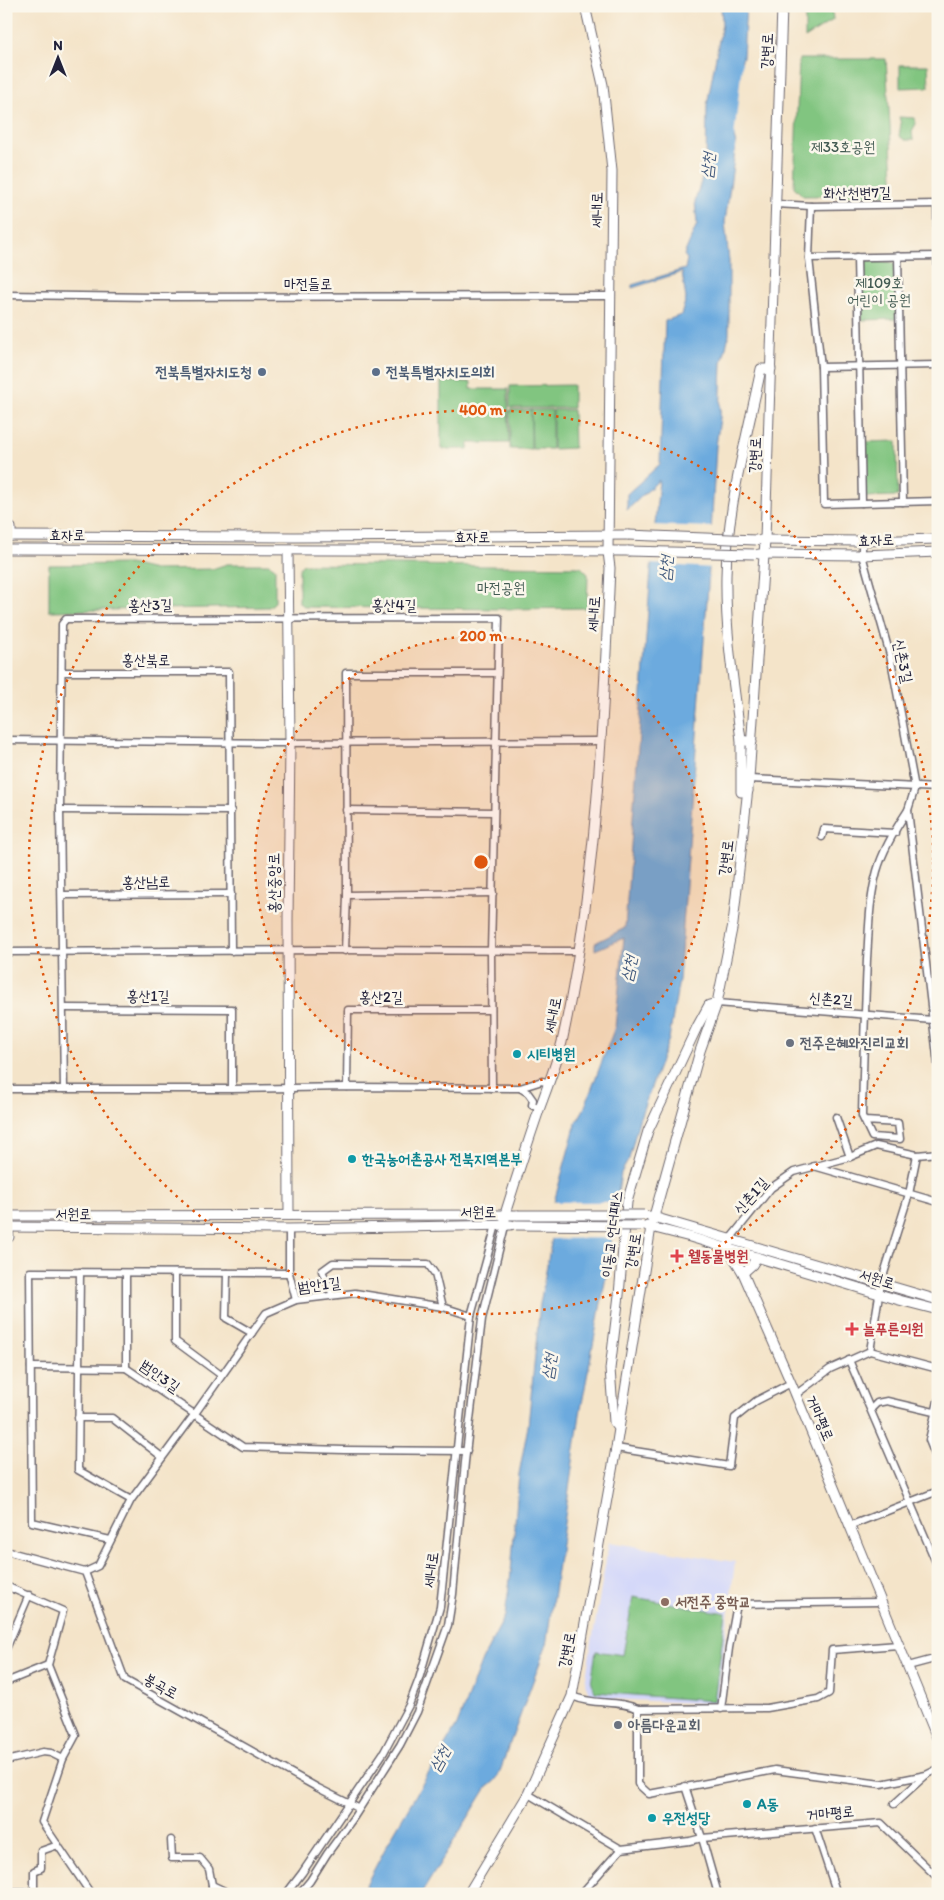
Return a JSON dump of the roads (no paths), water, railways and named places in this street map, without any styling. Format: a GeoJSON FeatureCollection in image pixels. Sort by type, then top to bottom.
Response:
{"type":"FeatureCollection","features":[{"type":"Feature","properties":{"kind":"street","name":"세내로"},"geometry":{"type":"LineString","coordinates":[[286,1894],[384,1752],[399,1726],[419,1679],[440,1607],[471,1316],[550,1082],[561,1044],[578,951],[593,829],[610,568],[608,536],[612,171],[603,84],[585,6]]}},
{"type":"Feature","properties":{"kind":"street","name":"강변로"},"geometry":{"type":"LineString","coordinates":[[468,1894],[528,1794],[572,1696],[616,1448],[646,1226],[654,1216],[700,1051],[717,1003],[733,924],[748,791],[766,540],[782,6]]}},
{"type":"Feature","properties":{"kind":"street","name":"화산천변7길"},"geometry":{"type":"LineString","coordinates":[[776,204],[811,206],[937,204]]}},
{"type":"Feature","properties":{"kind":"street"},"geometry":{"type":"LineString","coordinates":[[937,204],[938,299]]}},
{"type":"Feature","properties":{"kind":"street"},"geometry":{"type":"LineString","coordinates":[[811,206],[809,258],[821,367],[824,504],[938,501]]}},
{"type":"Feature","properties":{"kind":"street"},"geometry":{"type":"LineString","coordinates":[[898,256],[903,502]]}},
{"type":"Feature","properties":{"kind":"street"},"geometry":{"type":"LineString","coordinates":[[809,258],[938,256]]}},
{"type":"Feature","properties":{"kind":"street"},"geometry":{"type":"LineString","coordinates":[[857,257],[862,503]]}},
{"type":"Feature","properties":{"kind":"street","name":"마전들로"},"geometry":{"type":"LineString","coordinates":[[6,295],[154,297],[610,296]]}},
{"type":"Feature","properties":{"kind":"street"},"geometry":{"type":"LineString","coordinates":[[821,367],[938,365]]}},
{"type":"Feature","properties":{"kind":"street"},"geometry":{"type":"LineString","coordinates":[[748,791],[741,792],[741,740],[730,652],[726,576],[736,483],[761,369],[771,369]]}},
{"type":"Feature","properties":{"kind":"street"},"geometry":{"type":"LineString","coordinates":[[6,527],[11,528],[9,536]]}},
{"type":"Feature","properties":{"kind":"street","name":"효자로"},"geometry":{"type":"LineString","coordinates":[[9,536],[628,535],[756,540],[862,541],[938,538]]}},
{"type":"Feature","properties":{"kind":"street","name":"신촌3길"},"geometry":{"type":"LineString","coordinates":[[862,541],[862,555],[890,655],[915,788],[908,810],[894,833],[878,869],[870,910],[864,1014],[862,1116],[865,1121]]}},
{"type":"Feature","properties":{"kind":"street","name":"효자로"},"geometry":{"type":"LineString","coordinates":[[9,551],[200,548],[628,551],[862,555],[938,552]]}},
{"type":"Feature","properties":{"kind":"street","name":"홍산중앙로"},"geometry":{"type":"LineString","coordinates":[[288,550],[290,742],[289,1215]]}},
{"type":"Feature","properties":{"kind":"street","name":"홍산4길"},"geometry":{"type":"LineString","coordinates":[[289,617],[499,618],[497,673]]}},
{"type":"Feature","properties":{"kind":"street","name":"홍산3길"},"geometry":{"type":"LineString","coordinates":[[62,672],[62,624],[66,619],[289,617]]}},
{"type":"Feature","properties":{"kind":"street"},"geometry":{"type":"LineString","coordinates":[[62,672],[60,810],[64,1089]]}},
{"type":"Feature","properties":{"kind":"street","name":"홍산북로"},"geometry":{"type":"LineString","coordinates":[[62,672],[229,672],[231,894]]}},
{"type":"Feature","properties":{"kind":"street"},"geometry":{"type":"LineString","coordinates":[[345,951],[347,895],[346,673],[497,673],[491,951],[492,1088]]}},
{"type":"Feature","properties":{"kind":"street"},"geometry":{"type":"LineString","coordinates":[[6,740],[230,742],[600,741]]}},
{"type":"Feature","properties":{"kind":"street"},"geometry":{"type":"LineString","coordinates":[[741,740],[752,742]]}},
{"type":"Feature","properties":{"kind":"street"},"geometry":{"type":"LineString","coordinates":[[749,779],[938,788]]}},
{"type":"Feature","properties":{"kind":"street"},"geometry":{"type":"LineString","coordinates":[[60,810],[231,811]]}},
{"type":"Feature","properties":{"kind":"street"},"geometry":{"type":"LineString","coordinates":[[346,810],[494,812]]}},
{"type":"Feature","properties":{"kind":"street","name":"신촌3길"},"geometry":{"type":"LineString","coordinates":[[908,810],[938,1065]]}},
{"type":"Feature","properties":{"kind":"street"},"geometry":{"type":"LineString","coordinates":[[822,837],[824,830],[894,833]]}},
{"type":"Feature","properties":{"kind":"street"},"geometry":{"type":"LineString","coordinates":[[347,895],[493,893]]}},
{"type":"Feature","properties":{"kind":"street"},"geometry":{"type":"LineString","coordinates":[[231,894],[231,951]]}},
{"type":"Feature","properties":{"kind":"street","name":"홍산남로"},"geometry":{"type":"LineString","coordinates":[[62,895],[231,894]]}},
{"type":"Feature","properties":{"kind":"street"},"geometry":{"type":"LineString","coordinates":[[6,952],[578,951]]}},
{"type":"Feature","properties":{"kind":"street","name":"신촌2길"},"geometry":{"type":"LineString","coordinates":[[717,1003],[933,1020]]}},
{"type":"Feature","properties":{"kind":"street","name":"이동교 언더패스"},"geometry":{"type":"LineString","coordinates":[[619,1428],[614,1422],[610,1369],[627,1202],[648,1131],[660,1102],[709,1005],[717,1003]]}},
{"type":"Feature","properties":{"kind":"street","name":"홍산1길"},"geometry":{"type":"LineString","coordinates":[[64,1008],[232,1009],[232,1089]]}},
{"type":"Feature","properties":{"kind":"street","name":"홍산2길"},"geometry":{"type":"LineString","coordinates":[[347,1086],[348,1010],[491,1010]]}},
{"type":"Feature","properties":{"kind":"street"},"geometry":{"type":"LineString","coordinates":[[933,1020],[938,1010]]}},
{"type":"Feature","properties":{"kind":"street"},"geometry":{"type":"LineString","coordinates":[[6,1089],[232,1089],[347,1086],[520,1088],[542,1081],[550,1082]]}},
{"type":"Feature","properties":{"kind":"street"},"geometry":{"type":"LineString","coordinates":[[520,1088],[528,1093],[533,1100],[532,1105],[540,1109]]}},
{"type":"Feature","properties":{"kind":"street"},"geometry":{"type":"LineString","coordinates":[[836,1117],[850,1156]]}},
{"type":"Feature","properties":{"kind":"street"},"geometry":{"type":"LineString","coordinates":[[900,1139],[872,1138],[865,1121],[898,1123],[900,1139],[905,1151]]}},
{"type":"Feature","properties":{"kind":"street","name":"신촌1길"},"geometry":{"type":"LineString","coordinates":[[729,1244],[772,1188],[794,1172],[850,1156],[876,1146],[917,1154],[938,1153]]}},
{"type":"Feature","properties":{"kind":"street","name":"서원로"},"geometry":{"type":"LineString","coordinates":[[880,1283],[909,1194],[917,1154]]}},
{"type":"Feature","properties":{"kind":"street"},"geometry":{"type":"LineString","coordinates":[[814,1166],[938,1202]]}},
{"type":"Feature","properties":{"kind":"street","name":"서원로"},"geometry":{"type":"LineString","coordinates":[[6,1214],[518,1214],[654,1216],[729,1244],[757,1257],[938,1310]]}},
{"type":"Feature","properties":{"kind":"street","name":"서원로"},"geometry":{"type":"LineString","coordinates":[[7,1227],[289,1229],[516,1225],[646,1226],[729,1244],[938,1300]]}},
{"type":"Feature","properties":{"kind":"street","name":"세내로"},"geometry":{"type":"LineString","coordinates":[[298,1894],[310,1881],[400,1745],[417,1712],[448,1624],[454,1594],[467,1451],[482,1319],[501,1226]]}},
{"type":"Feature","properties":{"kind":"street"},"geometry":{"type":"LineString","coordinates":[[6,1237],[9,1237],[7,1227]]}},
{"type":"Feature","properties":{"kind":"street"},"geometry":{"type":"LineString","coordinates":[[289,1229],[289,1273],[296,1300]]}},
{"type":"Feature","properties":{"kind":"street","name":"거마평로"},"geometry":{"type":"LineString","coordinates":[[729,1244],[790,1383],[938,1740]]}},
{"type":"Feature","properties":{"kind":"street"},"geometry":{"type":"LineString","coordinates":[[743,1273],[752,1265],[757,1257]]}},
{"type":"Feature","properties":{"kind":"street"},"geometry":{"type":"LineString","coordinates":[[333,1295],[322,1271],[333,1263],[428,1264],[435,1274],[443,1307]]}},
{"type":"Feature","properties":{"kind":"street"},"geometry":{"type":"LineString","coordinates":[[110,1540],[32,1522],[30,1272],[289,1273]]}},
{"type":"Feature","properties":{"kind":"street"},"geometry":{"type":"LineString","coordinates":[[80,1272],[78,1470],[131,1500]]}},
{"type":"Feature","properties":{"kind":"street"},"geometry":{"type":"LineString","coordinates":[[126,1272],[126,1368]]}},
{"type":"Feature","properties":{"kind":"street"},"geometry":{"type":"LineString","coordinates":[[174,1273],[175,1341],[221,1375]]}},
{"type":"Feature","properties":{"kind":"street"},"geometry":{"type":"LineString","coordinates":[[227,1273],[226,1318],[252,1333]]}},
{"type":"Feature","properties":{"kind":"street"},"geometry":{"type":"LineString","coordinates":[[870,1351],[880,1283]]}},
{"type":"Feature","properties":{"kind":"street","name":"범안1길"},"geometry":{"type":"LineString","coordinates":[[85,1572],[98,1566],[131,1500],[266,1313],[296,1300],[355,1293],[443,1307],[471,1316]]}},
{"type":"Feature","properties":{"kind":"street"},"geometry":{"type":"LineString","coordinates":[[795,1395],[830,1369],[870,1351],[938,1369]]}},
{"type":"Feature","properties":{"kind":"street"},"geometry":{"type":"LineString","coordinates":[[849,1360],[938,1567]]}},
{"type":"Feature","properties":{"kind":"street","name":"범안3길"},"geometry":{"type":"LineString","coordinates":[[31,1367],[126,1368],[194,1415]]}},
{"type":"Feature","properties":{"kind":"street","name":"거마평로"},"geometry":{"type":"LineString","coordinates":[[616,1448],[729,1466],[736,1418],[756,1401],[790,1383]]}},
{"type":"Feature","properties":{"kind":"street"},"geometry":{"type":"LineString","coordinates":[[871,1409],[877,1402],[887,1401],[936,1412]]}},
{"type":"Feature","properties":{"kind":"street"},"geometry":{"type":"LineString","coordinates":[[938,1401],[929,1440],[938,1462]]}},
{"type":"Feature","properties":{"kind":"street"},"geometry":{"type":"LineString","coordinates":[[194,1415],[242,1446],[344,1450],[467,1451]]}},
{"type":"Feature","properties":{"kind":"street"},"geometry":{"type":"LineString","coordinates":[[78,1418],[112,1418],[162,1456]]}},
{"type":"Feature","properties":{"kind":"street"},"geometry":{"type":"LineString","coordinates":[[849,1526],[938,1491]]}},
{"type":"Feature","properties":{"kind":"street"},"geometry":{"type":"LineString","coordinates":[[6,1551],[85,1572]]}},
{"type":"Feature","properties":{"kind":"street","name":"봉곡로"},"geometry":{"type":"LineString","coordinates":[[85,1572],[125,1680],[318,1788],[358,1808]]}},
{"type":"Feature","properties":{"kind":"street"},"geometry":{"type":"LineString","coordinates":[[6,1586],[63,1611],[48,1665],[76,1735],[63,1759],[42,1822],[91,1894]]}},
{"type":"Feature","properties":{"kind":"street"},"geometry":{"type":"LineString","coordinates":[[6,1649],[29,1596]]}},
{"type":"Feature","properties":{"kind":"street"},"geometry":{"type":"LineString","coordinates":[[721,1709],[737,1604],[880,1602]]}},
{"type":"Feature","properties":{"kind":"street"},"geometry":{"type":"LineString","coordinates":[[572,1696],[584,1702],[627,1704],[638,1709],[767,1708],[818,1699],[829,1693],[832,1650],[898,1646]]}},
{"type":"Feature","properties":{"kind":"street"},"geometry":{"type":"LineString","coordinates":[[908,1666],[938,1658]]}},
{"type":"Feature","properties":{"kind":"street"},"geometry":{"type":"LineString","coordinates":[[6,1682],[48,1665]]}},
{"type":"Feature","properties":{"kind":"street","name":"거마평로"},"geometry":{"type":"LineString","coordinates":[[638,1709],[638,1784],[649,1794],[775,1770],[882,1784],[926,1775],[938,1769]]}},
{"type":"Feature","properties":{"kind":"street"},"geometry":{"type":"LineString","coordinates":[[6,1761],[43,1752],[51,1753],[63,1759]]}},
{"type":"Feature","properties":{"kind":"street","name":"거마평로"},"geometry":{"type":"LineString","coordinates":[[894,1804],[926,1775]]}},
{"type":"Feature","properties":{"kind":"street"},"geometry":{"type":"LineString","coordinates":[[685,1786],[718,1894]]}},
{"type":"Feature","properties":{"kind":"street"},"geometry":{"type":"LineString","coordinates":[[528,1794],[621,1849],[581,1894]]}},
{"type":"Feature","properties":{"kind":"street","name":"거마평로"},"geometry":{"type":"LineString","coordinates":[[621,1849],[702,1838],[881,1823],[938,1878]]}},
{"type":"Feature","properties":{"kind":"street"},"geometry":{"type":"LineString","coordinates":[[815,1828],[837,1894]]}},
{"type":"Feature","properties":{"kind":"street"},"geometry":{"type":"LineString","coordinates":[[171,1840],[172,1858],[200,1858],[209,1868],[212,1894]]}},
{"type":"Feature","properties":{"kind":"street"},"geometry":{"type":"LineString","coordinates":[[6,1892],[34,1893],[34,1871],[41,1868],[41,1851],[58,1845]]}},
{"type":"Feature","properties":{"kind":"street"},"geometry":{"type":"LineString","coordinates":[[212,1885],[231,1894]]}},
{"type":"Feature","properties":{"kind":"water"},"geometry":{"type":"Polygon","coordinates":[[[721,6],[746,6],[743,57],[725,103],[736,144],[725,222],[729,261],[729,335],[722,363],[720,418],[716,446],[708,586],[679,980],[669,1039],[639,1120],[629,1159],[621,1173],[605,1282],[580,1414],[546,1646],[496,1780],[487,1787],[421,1894],[361,1894],[394,1832],[457,1725],[482,1660],[505,1616],[511,1572],[519,1474],[528,1426],[540,1304],[552,1238],[554,1202],[576,1123],[584,1109],[615,1027],[624,938],[595,950],[595,943],[625,928],[659,480],[627,510],[627,494],[660,464],[665,321],[681,315],[686,299],[682,272],[632,288],[632,285],[685,269],[687,259],[684,255],[697,224],[695,201],[706,166],[707,105],[722,24],[721,6]]]}},
{"type":"Feature","properties":{"kind":"waterway","name":"삼천"},"geometry":{"type":"LineString","coordinates":[[727,137],[735,64]]}},
{"type":"Feature","properties":{"kind":"place","name":"전북특별자치도청"},"geometry":{"type":"Point","coordinates":[262,372]}},
{"type":"Feature","properties":{"kind":"place","name":"전북특별자치도의회"},"geometry":{"type":"Point","coordinates":[376,372]}},
{"type":"Feature","properties":{"kind":"place","name":"전주은혜와진리교회"},"geometry":{"type":"Point","coordinates":[790,1043]}},
{"type":"Feature","properties":{"kind":"place","name":"시티병원"},"geometry":{"type":"Point","coordinates":[517,1054]}},
{"type":"Feature","properties":{"kind":"place","name":"한국농어촌공사 전북지역본부"},"geometry":{"type":"Point","coordinates":[352,1159]}},
{"type":"Feature","properties":{"kind":"place","name":"웰동물병원"},"geometry":{"type":"Point","coordinates":[677,1256]}},
{"type":"Feature","properties":{"kind":"place","name":"늘푸른의원"},"geometry":{"type":"Point","coordinates":[852,1329]}},
{"type":"Feature","properties":{"kind":"place","name":"서전주 중학교"},"geometry":{"type":"Point","coordinates":[665,1602]}},
{"type":"Feature","properties":{"kind":"place","name":"아름다운교회"},"geometry":{"type":"Point","coordinates":[618,1725]}},
{"type":"Feature","properties":{"kind":"place","name":"A동"},"geometry":{"type":"Point","coordinates":[747,1804]}},
{"type":"Feature","properties":{"kind":"place","name":"우전성당"},"geometry":{"type":"Point","coordinates":[652,1818]}},
{"type":"Feature","properties":{"kind":"park label","name":"제33호공원"},"geometry":{"type":"Point","coordinates":[843,147]}},
{"type":"Feature","properties":{"kind":"park label","name":"제109호 어린이 공원"},"geometry":{"type":"Point","coordinates":[879,292]}},
{"type":"Feature","properties":{"kind":"park label","name":"마전공원"},"geometry":{"type":"Point","coordinates":[501,588]}}]}
